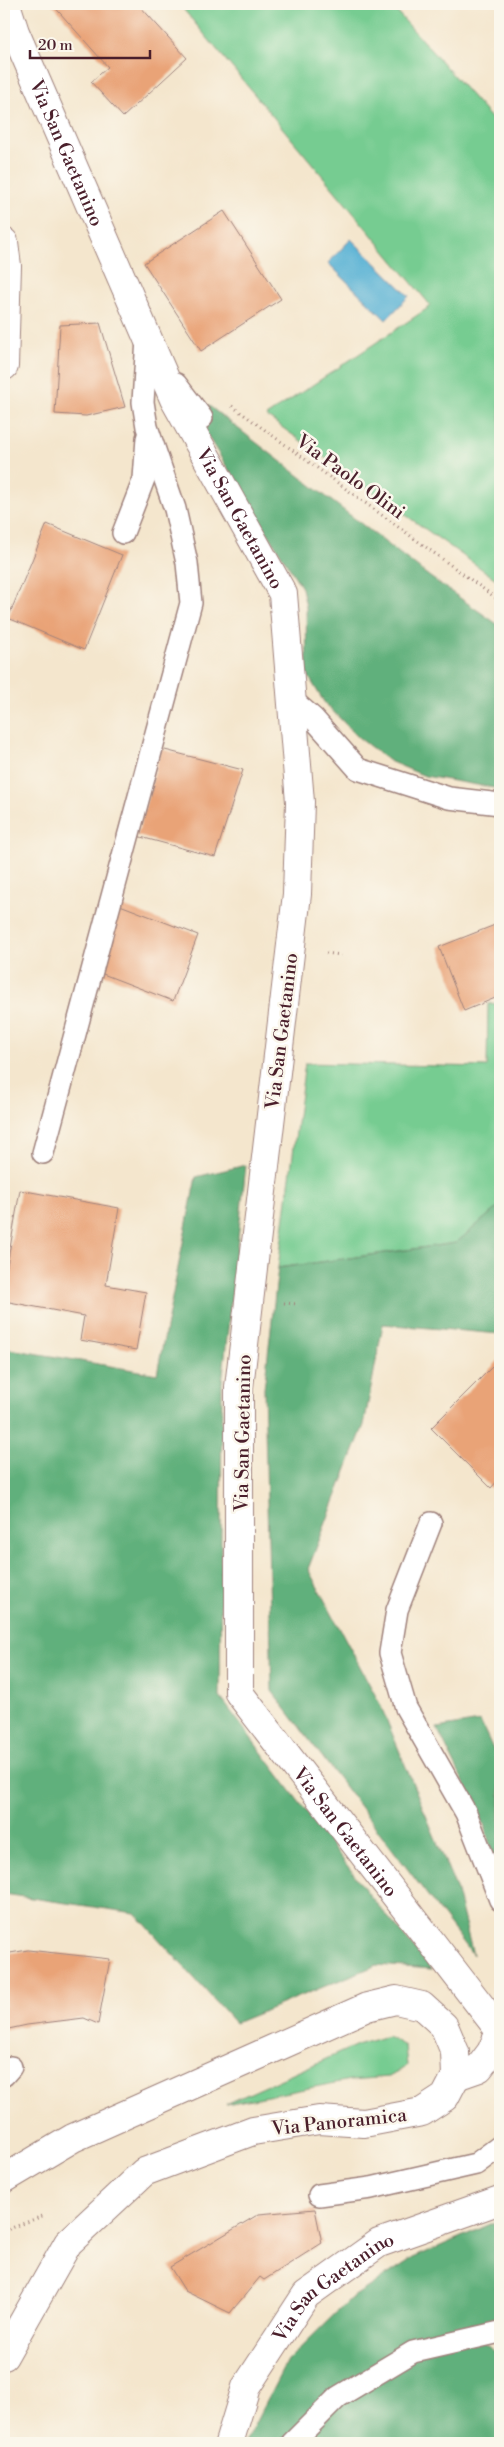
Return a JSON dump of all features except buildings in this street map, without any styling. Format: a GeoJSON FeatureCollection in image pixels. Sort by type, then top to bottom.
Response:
{"type":"FeatureCollection","features":[{"type":"Feature","properties":{"kind":"street","name":"Via San Gaetanino"},"geometry":{"type":"LineString","coordinates":[[6,4],[15,32],[174,399],[283,594],[300,802],[297,894],[239,1387],[239,1693],[500,2031],[491,2052],[479,2068],[456,2076]]}},
{"type":"Feature","properties":{"kind":"street"},"geometry":{"type":"LineString","coordinates":[[4,242],[7,266],[4,366]]}},
{"type":"Feature","properties":{"kind":"street"},"geometry":{"type":"LineString","coordinates":[[4,2179],[73,2138],[367,2007],[396,2000],[422,2006],[444,2026],[456,2052],[456,2076]]}},
{"type":"Feature","properties":{"kind":"street","name":"Via Panoramica"},"geometry":{"type":"LineString","coordinates":[[4,2356],[68,2243],[144,2172],[253,2131],[319,2120],[364,2123],[422,2112],[445,2097],[456,2076]]}},
{"type":"Feature","properties":{"kind":"street","name":"Via San Gaetanino"},"geometry":{"type":"LineString","coordinates":[[229,2443],[246,2386],[306,2295],[379,2243],[500,2200]]}},
{"type":"Feature","properties":{"kind":"lane"},"geometry":{"type":"LineString","coordinates":[[123,533],[144,479],[147,428],[144,402],[147,338]]}},
{"type":"Feature","properties":{"kind":"lane"},"geometry":{"type":"LineString","coordinates":[[162,369],[180,388],[202,418]]}},
{"type":"Feature","properties":{"kind":"lane"},"geometry":{"type":"LineString","coordinates":[[43,1153],[191,603],[187,563],[175,509],[147,428]]}},
{"type":"Feature","properties":{"kind":"lane"},"geometry":{"type":"LineString","coordinates":[[291,700],[313,718],[358,769],[449,798],[500,804]]}},
{"type":"Feature","properties":{"kind":"lane"},"geometry":{"type":"LineString","coordinates":[[431,1523],[398,1610],[390,1653],[406,1708],[466,1813],[500,1900]]}},
{"type":"Feature","properties":{"kind":"lane"},"geometry":{"type":"LineString","coordinates":[[318,2195],[371,2188],[476,2164],[500,2146]]}},
{"type":"Feature","properties":{"kind":"lane"},"geometry":{"type":"LineString","coordinates":[[292,2443],[338,2397],[413,2352],[500,2332]]}},
{"type":"Feature","properties":{"kind":"path","name":"Via Paolo Olini"},"geometry":{"type":"LineString","coordinates":[[227,402],[500,601]]}},
{"type":"Feature","properties":{"kind":"path"},"geometry":{"type":"LineString","coordinates":[[4,2231],[53,2212]]}},
{"type":"Feature","properties":{"kind":"green space"},"geometry":{"type":"Polygon","coordinates":[[[179,4],[390,4],[500,128],[500,582],[266,416],[431,306],[179,4]]]}},
{"type":"Feature","properties":{"kind":"green space"},"geometry":{"type":"Polygon","coordinates":[[[182,385],[430,577],[500,626],[500,789],[425,776],[389,761],[358,737],[324,702],[307,674],[306,607],[302,588],[179,390],[182,385]]]}},
{"type":"Feature","properties":{"kind":"green space"},"geometry":{"type":"Polygon","coordinates":[[[500,1003],[500,1205],[456,1243],[278,1268],[305,1063],[487,1067],[488,1004],[500,1003]]]}},
{"type":"Feature","properties":{"kind":"green space"},"geometry":{"type":"Polygon","coordinates":[[[246,1165],[222,1383],[220,1697],[371,1897],[432,1969],[377,1965],[235,2023],[135,1913],[4,1894],[4,1348],[157,1374],[196,1177],[246,1165]]]}},
{"type":"Feature","properties":{"kind":"green space"},"geometry":{"type":"Polygon","coordinates":[[[500,1205],[500,1334],[383,1324],[364,1425],[308,1569],[380,1704],[456,1888],[473,1955],[272,1691],[264,1389],[278,1268],[456,1243],[500,1205]]]}},
{"type":"Feature","properties":{"kind":"green space"},"geometry":{"type":"Polygon","coordinates":[[[480,1721],[500,1764],[500,1881],[484,1824],[437,1728],[480,1721]]]}},
{"type":"Feature","properties":{"kind":"green space"},"geometry":{"type":"Polygon","coordinates":[[[387,2036],[405,2046],[407,2066],[389,2077],[351,2080],[226,2104],[357,2045],[387,2036]]]}},
{"type":"Feature","properties":{"kind":"green space"},"geometry":{"type":"Polygon","coordinates":[[[500,2220],[500,2321],[480,2339],[500,2355],[500,2443],[245,2443],[287,2361],[350,2299],[413,2258],[500,2220]]]}},
{"type":"Feature","properties":{"kind":"water"},"geometry":{"type":"Polygon","coordinates":[[[351,239],[409,296],[386,320],[328,263],[351,239]]]}}]}
